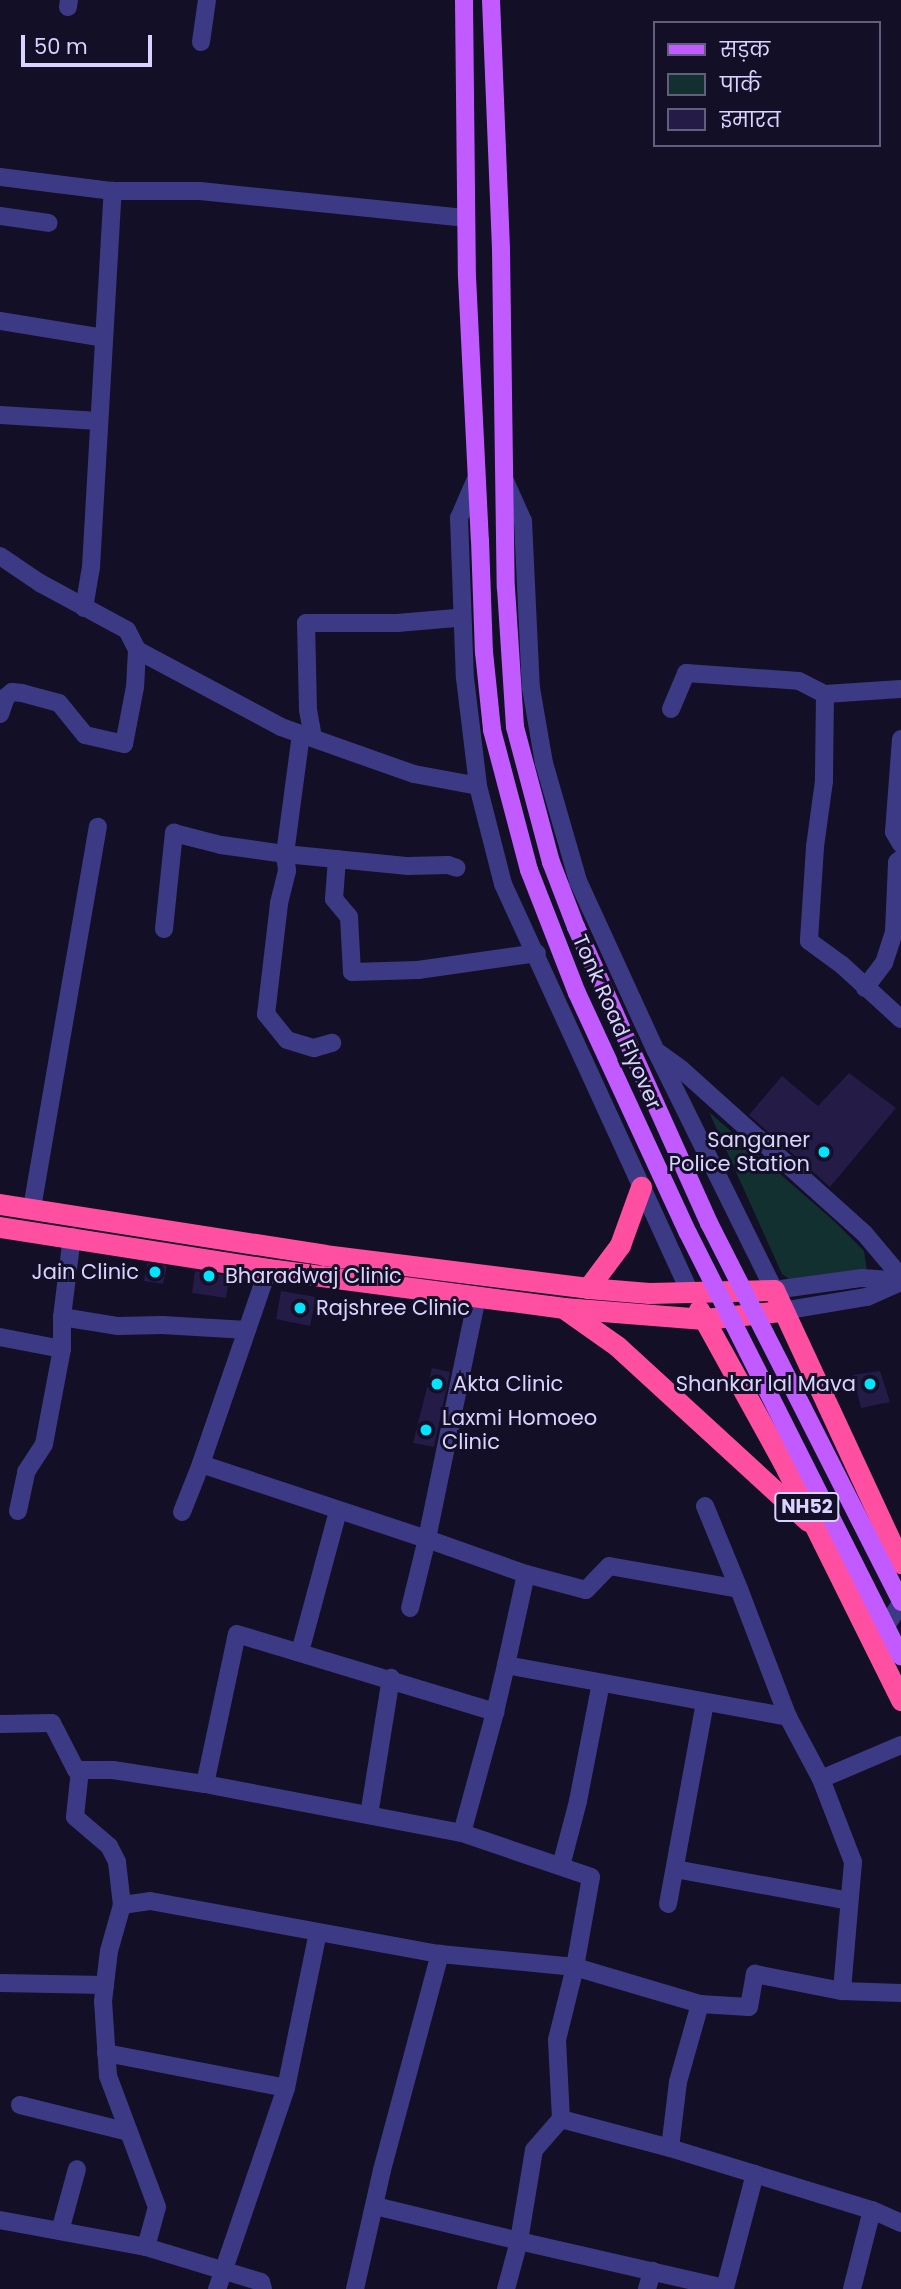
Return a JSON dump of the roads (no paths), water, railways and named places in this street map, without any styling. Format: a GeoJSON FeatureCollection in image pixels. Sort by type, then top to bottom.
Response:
{"type":"FeatureCollection","features":[{"type":"Feature","properties":{"kind":"highway"},"geometry":{"type":"LineString","coordinates":[[588,1288],[620,1245],[641,1187]]}},
{"type":"Feature","properties":{"kind":"highway"},"geometry":{"type":"LineString","coordinates":[[0,1204],[324,1255],[588,1288],[649,1293],[774,1290]]}},
{"type":"Feature","properties":{"kind":"highway"},"geometry":{"type":"LineString","coordinates":[[0,1227],[268,1269],[564,1308],[704,1319],[782,1311]]}},
{"type":"Feature","properties":{"kind":"highway","name":"NH52"},"geometry":{"type":"LineString","coordinates":[[774,1290],[901,1563]]}},
{"type":"Feature","properties":{"kind":"highway","name":"NH52"},"geometry":{"type":"LineString","coordinates":[[690,1292],[820,1532],[901,1700]]}},
{"type":"Feature","properties":{"kind":"highway"},"geometry":{"type":"LineString","coordinates":[[564,1308],[617,1346],[820,1532]]}},
{"type":"Feature","properties":{"kind":"main road","name":"Tonk Road Flyover"},"geometry":{"type":"LineString","coordinates":[[464,0],[466,218],[475,481],[484,652],[492,730],[529,870],[578,993],[688,1233],[901,1656]]}},
{"type":"Feature","properties":{"kind":"main road","name":"Tonk Road Flyover"},"geometry":{"type":"LineString","coordinates":[[491,0],[501,250],[506,588],[515,727],[551,862],[576,927],[709,1223],[901,1603]]}},
{"type":"Feature","properties":{"kind":"street"},"geometry":{"type":"LineString","coordinates":[[201,42],[207,0]]}},
{"type":"Feature","properties":{"kind":"street"},"geometry":{"type":"LineString","coordinates":[[0,177],[113,191],[200,191],[466,218]]}},
{"type":"Feature","properties":{"kind":"street"},"geometry":{"type":"LineString","coordinates":[[84,608],[91,568],[113,191]]}},
{"type":"Feature","properties":{"kind":"street"},"geometry":{"type":"LineString","coordinates":[[0,216],[49,223]]}},
{"type":"Feature","properties":{"kind":"street"},"geometry":{"type":"LineString","coordinates":[[0,321],[104,338]]}},
{"type":"Feature","properties":{"kind":"street"},"geometry":{"type":"LineString","coordinates":[[0,415],[99,421]]}},
{"type":"Feature","properties":{"kind":"street"},"geometry":{"type":"LineString","coordinates":[[475,481],[458,518],[465,678],[478,786],[503,884],[537,953],[573,1042],[690,1292]]}},
{"type":"Feature","properties":{"kind":"street"},"geometry":{"type":"LineString","coordinates":[[505,481],[523,520],[531,688],[556,813],[578,881],[656,1051],[774,1290],[862,1278],[901,1280]]}},
{"type":"Feature","properties":{"kind":"street"},"geometry":{"type":"LineString","coordinates":[[0,556],[84,608],[127,630],[137,650],[135,687],[124,744],[85,735],[58,703],[22,693],[12,692],[6,697],[0,714]]}},
{"type":"Feature","properties":{"kind":"street"},"geometry":{"type":"LineString","coordinates":[[331,1043],[314,1048],[288,1040],[266,1014],[279,904],[287,871],[285,854],[307,736],[306,623],[397,623],[456,618]]}},
{"type":"Feature","properties":{"kind":"street"},"geometry":{"type":"LineString","coordinates":[[137,650],[269,721],[414,774],[478,786]]}},
{"type":"Feature","properties":{"kind":"street"},"geometry":{"type":"LineString","coordinates":[[671,709],[686,673],[799,681],[825,694],[901,689]]}},
{"type":"Feature","properties":{"kind":"street"},"geometry":{"type":"LineString","coordinates":[[825,694],[824,781],[815,847],[809,941],[842,965],[901,1019]]}},
{"type":"Feature","properties":{"kind":"street"},"geometry":{"type":"LineString","coordinates":[[901,739],[894,832],[901,844]]}},
{"type":"Feature","properties":{"kind":"street"},"geometry":{"type":"LineString","coordinates":[[32,1209],[98,827]]}},
{"type":"Feature","properties":{"kind":"street"},"geometry":{"type":"LineString","coordinates":[[164,929],[174,833],[222,845],[285,854],[408,866],[448,865],[457,868]]}},
{"type":"Feature","properties":{"kind":"street"},"geometry":{"type":"LineString","coordinates":[[337,859],[334,900],[349,917],[352,972],[418,970],[537,953]]}},
{"type":"Feature","properties":{"kind":"street"},"geometry":{"type":"LineString","coordinates":[[865,988],[884,963],[894,932],[897,863],[901,859]]}},
{"type":"Feature","properties":{"kind":"street"},"geometry":{"type":"LineString","coordinates":[[656,1051],[681,1069],[864,1233],[901,1280]]}},
{"type":"Feature","properties":{"kind":"street"},"geometry":{"type":"LineString","coordinates":[[18,1511],[26,1472],[44,1444],[62,1349],[62,1317],[72,1237]]}},
{"type":"Feature","properties":{"kind":"street"},"geometry":{"type":"LineString","coordinates":[[182,1512],[268,1269]]}},
{"type":"Feature","properties":{"kind":"street"},"geometry":{"type":"LineString","coordinates":[[782,1311],[867,1297],[901,1280]]}},
{"type":"Feature","properties":{"kind":"street"},"geometry":{"type":"LineString","coordinates":[[410,1608],[477,1297]]}},
{"type":"Feature","properties":{"kind":"street"},"geometry":{"type":"LineString","coordinates":[[62,1317],[118,1326],[162,1325],[247,1330]]}},
{"type":"Feature","properties":{"kind":"street"},"geometry":{"type":"LineString","coordinates":[[0,1337],[62,1349]]}},
{"type":"Feature","properties":{"kind":"street"},"geometry":{"type":"LineString","coordinates":[[201,1464],[526,1574],[586,1590],[609,1566],[739,1589]]}},
{"type":"Feature","properties":{"kind":"street"},"geometry":{"type":"LineString","coordinates":[[705,1506],[789,1717],[821,1779],[853,1862],[842,1991]]}},
{"type":"Feature","properties":{"kind":"street"},"geometry":{"type":"LineString","coordinates":[[300,1652],[338,1511]]}},
{"type":"Feature","properties":{"kind":"street"},"geometry":{"type":"LineString","coordinates":[[462,1833],[495,1713],[526,1574]]}},
{"type":"Feature","properties":{"kind":"street"},"geometry":{"type":"LineString","coordinates":[[874,1643],[901,1603]]}},
{"type":"Feature","properties":{"kind":"street"},"geometry":{"type":"LineString","coordinates":[[205,1784],[237,1634],[391,1678],[495,1713]]}},
{"type":"Feature","properties":{"kind":"street"},"geometry":{"type":"LineString","coordinates":[[506,1665],[789,1717]]}},
{"type":"Feature","properties":{"kind":"street"},"geometry":{"type":"LineString","coordinates":[[369,1815],[391,1678]]}},
{"type":"Feature","properties":{"kind":"street"},"geometry":{"type":"LineString","coordinates":[[561,1866],[578,1801],[601,1683]]}},
{"type":"Feature","properties":{"kind":"street"},"geometry":{"type":"LineString","coordinates":[[668,1904],[705,1702]]}},
{"type":"Feature","properties":{"kind":"street"},"geometry":{"type":"LineString","coordinates":[[0,1724],[52,1723],[76,1770],[113,1770],[205,1784],[462,1833],[591,1877],[575,1967],[557,2040],[561,2119],[534,2150],[519,2241],[506,2289]]}},
{"type":"Feature","properties":{"kind":"street"},"geometry":{"type":"LineString","coordinates":[[821,1779],[901,1745]]}},
{"type":"Feature","properties":{"kind":"street"},"geometry":{"type":"LineString","coordinates":[[80,1770],[75,1817],[109,1846],[117,1862],[122,1905],[109,1951],[105,1985],[106,2053],[108,2076],[157,2207],[146,2247]]}},
{"type":"Feature","properties":{"kind":"street"},"geometry":{"type":"LineString","coordinates":[[675,1869],[849,1901]]}},
{"type":"Feature","properties":{"kind":"street"},"geometry":{"type":"LineString","coordinates":[[122,1905],[150,1901],[440,1954],[575,1967],[700,2004],[749,2007],[755,1974],[842,1991],[901,1993]]}},
{"type":"Feature","properties":{"kind":"street"},"geometry":{"type":"LineString","coordinates":[[217,2289],[286,2088],[318,1932]]}},
{"type":"Feature","properties":{"kind":"street"},"geometry":{"type":"LineString","coordinates":[[355,2289],[440,1954]]}},
{"type":"Feature","properties":{"kind":"street"},"geometry":{"type":"LineString","coordinates":[[0,1983],[105,1985]]}},
{"type":"Feature","properties":{"kind":"street"},"geometry":{"type":"LineString","coordinates":[[670,2148],[678,2082],[700,2004]]}},
{"type":"Feature","properties":{"kind":"street"},"geometry":{"type":"LineString","coordinates":[[106,2053],[286,2088]]}},
{"type":"Feature","properties":{"kind":"street"},"geometry":{"type":"LineString","coordinates":[[20,2105],[129,2132]]}},
{"type":"Feature","properties":{"kind":"street"},"geometry":{"type":"LineString","coordinates":[[561,2119],[670,2148],[872,2210],[901,2223]]}},
{"type":"Feature","properties":{"kind":"street"},"geometry":{"type":"LineString","coordinates":[[60,2231],[77,2169]]}},
{"type":"Feature","properties":{"kind":"street"},"geometry":{"type":"LineString","coordinates":[[375,2206],[725,2288],[755,2174]]}},
{"type":"Feature","properties":{"kind":"street"},"geometry":{"type":"LineString","coordinates":[[852,2289],[872,2210]]}},
{"type":"Feature","properties":{"kind":"street"},"geometry":{"type":"LineString","coordinates":[[0,2220],[146,2247],[261,2282],[263,2289]]}},
{"type":"Feature","properties":{"kind":"street"},"geometry":{"type":"LineString","coordinates":[[647,2289],[652,2271]]}},
{"type":"Feature","properties":{"kind":"place","name":"Sanganer Police Station"},"geometry":{"type":"Point","coordinates":[824,1152]}},
{"type":"Feature","properties":{"kind":"place","name":"Jain Clinic"},"geometry":{"type":"Point","coordinates":[155,1272]}},
{"type":"Feature","properties":{"kind":"place","name":"Bharadwaj Clinic"},"geometry":{"type":"Point","coordinates":[209,1276]}},
{"type":"Feature","properties":{"kind":"place","name":"Rajshree Clinic"},"geometry":{"type":"Point","coordinates":[300,1308]}},
{"type":"Feature","properties":{"kind":"place","name":"Akta Clinic"},"geometry":{"type":"Point","coordinates":[437,1384]}},
{"type":"Feature","properties":{"kind":"place","name":"Shankar lal Mava"},"geometry":{"type":"Point","coordinates":[870,1384]}},
{"type":"Feature","properties":{"kind":"place","name":"Laxmi Homoeo Clinic"},"geometry":{"type":"Point","coordinates":[426,1430]}}]}
